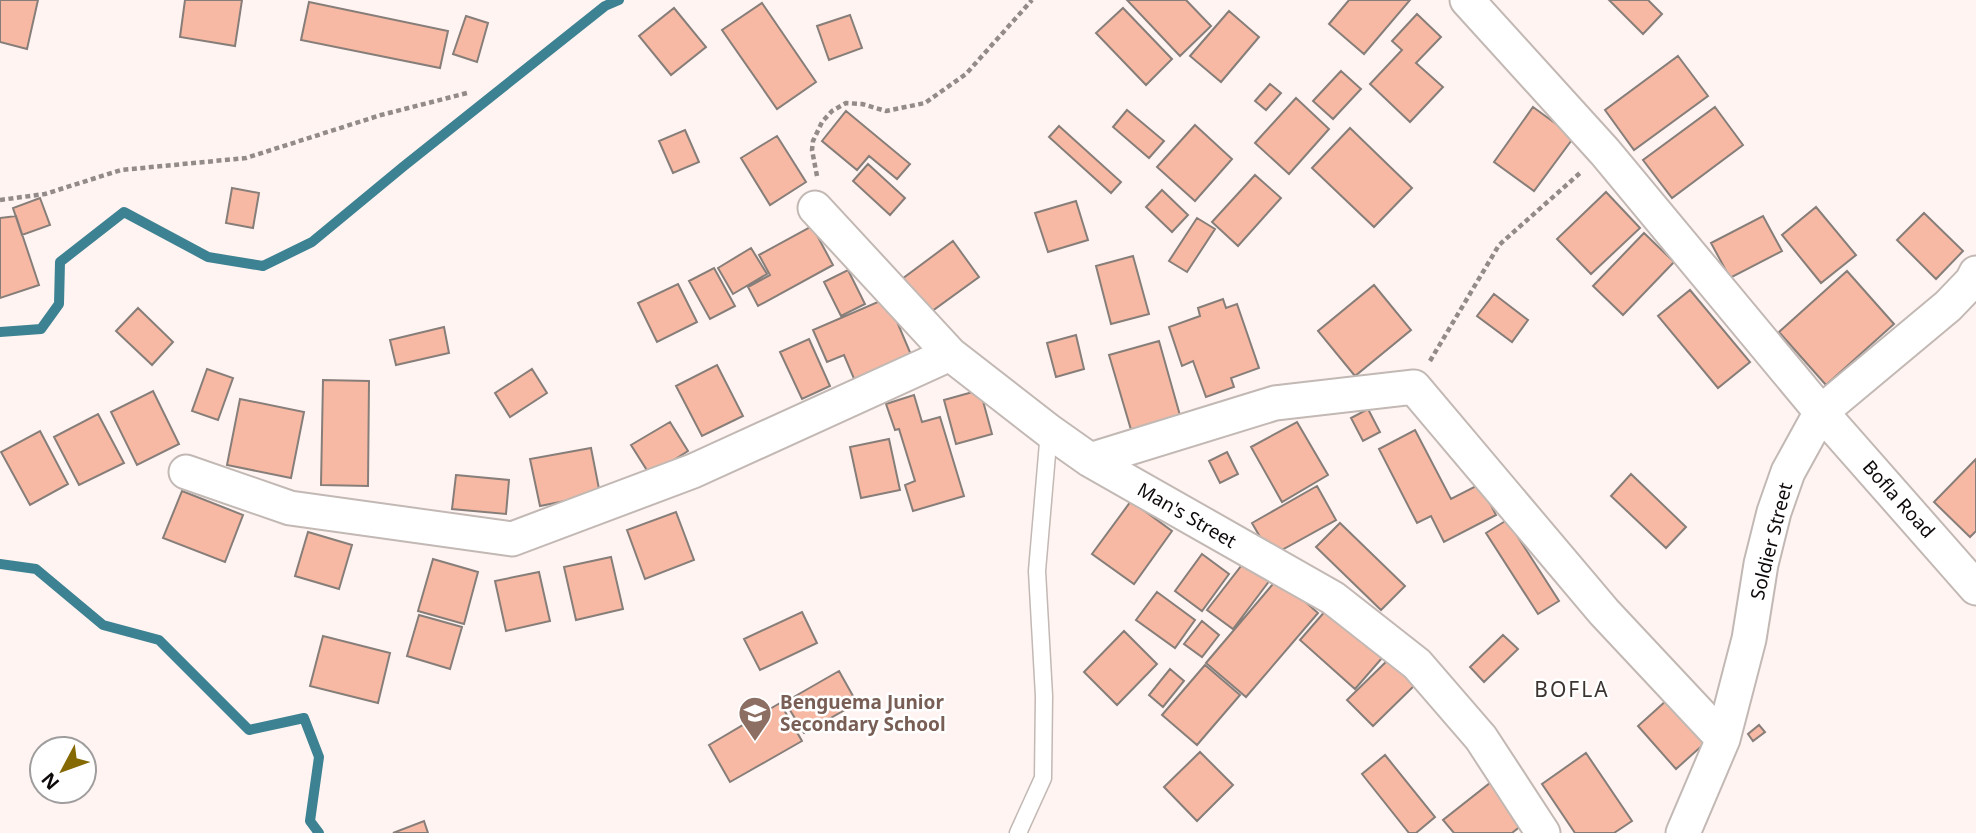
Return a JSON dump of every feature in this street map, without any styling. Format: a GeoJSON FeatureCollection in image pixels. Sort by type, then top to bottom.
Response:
{"type":"FeatureCollection","features":[{"type":"Feature","properties":{"kind":"street","name":"Bofla Road"},"geometry":{"type":"LineString","coordinates":[[1467,0],[1605,152],[1821,412],[1976,588]]}},
{"type":"Feature","properties":{"kind":"street","name":"Man's Street"},"geometry":{"type":"LineString","coordinates":[[815,208],[950,354],[1049,430],[1090,460],[1333,598],[1417,664],[1481,738],[1543,833]]}},
{"type":"Feature","properties":{"kind":"street","name":"Soldier Street"},"geometry":{"type":"LineString","coordinates":[[1683,833],[1723,739],[1749,639],[1761,564],[1787,472],[1821,412],[1948,306],[1972,281],[1976,273]]}},
{"type":"Feature","properties":{"kind":"street"},"geometry":{"type":"LineString","coordinates":[[186,472],[290,508],[512,540],[693,471],[950,354]]}},
{"type":"Feature","properties":{"kind":"street"},"geometry":{"type":"LineString","coordinates":[[1090,460],[1275,402],[1414,387],[1604,612],[1723,739]]}},
{"type":"Feature","properties":{"kind":"lane"},"geometry":{"type":"LineString","coordinates":[[1018,833],[1043,778],[1044,696],[1037,571],[1049,430]]}},
{"type":"Feature","properties":{"kind":"path"},"geometry":{"type":"LineString","coordinates":[[815,208],[812,195],[818,180],[812,150],[813,141],[822,122],[832,111],[846,103],[862,104],[886,111],[925,103],[966,74],[1032,0]]}},
{"type":"Feature","properties":{"kind":"path"},"geometry":{"type":"LineString","coordinates":[[0,200],[45,194],[121,170],[246,158],[467,93]]}},
{"type":"Feature","properties":{"kind":"path"},"geometry":{"type":"LineString","coordinates":[[1414,387],[1499,245],[1605,152]]}},
{"type":"Feature","properties":{"kind":"building"},"geometry":{"type":"Polygon","coordinates":[[[0,0],[38,0],[27,49],[0,42],[0,0]]]}},
{"type":"Feature","properties":{"kind":"building"},"geometry":{"type":"Polygon","coordinates":[[[185,0],[242,0],[235,46],[180,37],[185,0]]]}},
{"type":"Feature","properties":{"kind":"building"},"geometry":{"type":"Polygon","coordinates":[[[1127,0],[1186,0],[1211,26],[1180,56],[1127,0]]]}},
{"type":"Feature","properties":{"kind":"building"},"geometry":{"type":"Polygon","coordinates":[[[1349,0],[1410,0],[1364,54],[1329,24],[1349,0]]]}},
{"type":"Feature","properties":{"kind":"building"},"geometry":{"type":"Polygon","coordinates":[[[1609,0],[1648,0],[1662,14],[1643,34],[1609,0]]]}},
{"type":"Feature","properties":{"kind":"building"},"geometry":{"type":"Polygon","coordinates":[[[309,2],[448,31],[440,68],[301,40],[309,2]]]}},
{"type":"Feature","properties":{"kind":"building"},"geometry":{"type":"Polygon","coordinates":[[[762,3],[816,82],[777,109],[722,30],[762,3]]]}},
{"type":"Feature","properties":{"kind":"building"},"geometry":{"type":"Polygon","coordinates":[[[674,8],[706,47],[671,75],[639,36],[674,8]]]}},
{"type":"Feature","properties":{"kind":"building"},"geometry":{"type":"Polygon","coordinates":[[[1123,8],[1172,59],[1146,85],[1096,33],[1123,8]]]}},
{"type":"Feature","properties":{"kind":"building"},"geometry":{"type":"Polygon","coordinates":[[[1229,11],[1259,37],[1221,82],[1190,56],[1229,11]]]}},
{"type":"Feature","properties":{"kind":"building"},"geometry":{"type":"Polygon","coordinates":[[[1417,14],[1441,37],[1416,63],[1443,87],[1410,122],[1370,84],[1402,50],[1392,41],[1417,14]]]}},
{"type":"Feature","properties":{"kind":"building"},"geometry":{"type":"Polygon","coordinates":[[[850,15],[862,48],[829,60],[817,26],[850,15]]]}},
{"type":"Feature","properties":{"kind":"building"},"geometry":{"type":"Polygon","coordinates":[[[466,16],[488,23],[477,62],[453,54],[466,16]]]}},
{"type":"Feature","properties":{"kind":"building"},"geometry":{"type":"Polygon","coordinates":[[[1678,56],[1708,96],[1634,150],[1605,110],[1678,56]]]}},
{"type":"Feature","properties":{"kind":"building"},"geometry":{"type":"Polygon","coordinates":[[[1341,71],[1361,89],[1333,119],[1313,101],[1341,71]]]}},
{"type":"Feature","properties":{"kind":"building"},"geometry":{"type":"Polygon","coordinates":[[[1270,84],[1281,93],[1266,110],[1255,101],[1270,84]]]}},
{"type":"Feature","properties":{"kind":"building"},"geometry":{"type":"Polygon","coordinates":[[[1296,98],[1329,129],[1289,174],[1255,143],[1296,98]]]}},
{"type":"Feature","properties":{"kind":"building"},"geometry":{"type":"Polygon","coordinates":[[[1533,107],[1574,137],[1534,191],[1494,162],[1533,107]]]}},
{"type":"Feature","properties":{"kind":"building"},"geometry":{"type":"Polygon","coordinates":[[[1715,107],[1743,145],[1672,198],[1643,160],[1715,107]]]}},
{"type":"Feature","properties":{"kind":"building"},"geometry":{"type":"Polygon","coordinates":[[[1127,110],[1164,141],[1149,158],[1113,127],[1127,110]]]}},
{"type":"Feature","properties":{"kind":"building"},"geometry":{"type":"Polygon","coordinates":[[[846,111],[910,164],[897,179],[869,156],[857,170],[822,141],[846,111]]]}},
{"type":"Feature","properties":{"kind":"building"},"geometry":{"type":"Polygon","coordinates":[[[1195,125],[1232,159],[1195,201],[1157,167],[1195,125]]]}},
{"type":"Feature","properties":{"kind":"building"},"geometry":{"type":"Polygon","coordinates":[[[1059,126],[1121,182],[1111,193],[1049,137],[1059,126]]]}},
{"type":"Feature","properties":{"kind":"building"},"geometry":{"type":"Polygon","coordinates":[[[1350,128],[1412,188],[1374,227],[1312,168],[1350,128]]]}},
{"type":"Feature","properties":{"kind":"building"},"geometry":{"type":"Polygon","coordinates":[[[685,130],[699,162],[673,173],[659,141],[685,130]]]}},
{"type":"Feature","properties":{"kind":"building"},"geometry":{"type":"Polygon","coordinates":[[[777,136],[806,182],[770,205],[741,158],[777,136]]]}},
{"type":"Feature","properties":{"kind":"building"},"geometry":{"type":"Polygon","coordinates":[[[868,164],[905,198],[890,215],[853,181],[868,164]]]}},
{"type":"Feature","properties":{"kind":"building"},"geometry":{"type":"Polygon","coordinates":[[[1255,175],[1281,198],[1238,246],[1212,222],[1255,175]]]}},
{"type":"Feature","properties":{"kind":"building"},"geometry":{"type":"Polygon","coordinates":[[[232,188],[259,193],[253,228],[226,223],[232,188]]]}},
{"type":"Feature","properties":{"kind":"building"},"geometry":{"type":"Polygon","coordinates":[[[1162,190],[1188,215],[1172,232],[1146,207],[1162,190]]]}},
{"type":"Feature","properties":{"kind":"building"},"geometry":{"type":"Polygon","coordinates":[[[1606,192],[1640,228],[1591,274],[1557,239],[1606,192]]]}},
{"type":"Feature","properties":{"kind":"building"},"geometry":{"type":"Polygon","coordinates":[[[40,198],[50,225],[22,235],[13,208],[40,198]]]}},
{"type":"Feature","properties":{"kind":"building"},"geometry":{"type":"Polygon","coordinates":[[[1076,201],[1088,240],[1048,252],[1035,213],[1076,201]]]}},
{"type":"Feature","properties":{"kind":"building"},"geometry":{"type":"Polygon","coordinates":[[[1816,207],[1856,255],[1821,283],[1782,235],[1816,207]]]}},
{"type":"Feature","properties":{"kind":"building"},"geometry":{"type":"Polygon","coordinates":[[[1924,213],[1963,251],[1936,279],[1897,240],[1924,213]]]}},
{"type":"Feature","properties":{"kind":"building"},"geometry":{"type":"Polygon","coordinates":[[[16,216],[39,285],[0,298],[0,218],[16,216]]]}},
{"type":"Feature","properties":{"kind":"building"},"geometry":{"type":"Polygon","coordinates":[[[1763,216],[1782,251],[1730,278],[1711,243],[1763,216]]]}},
{"type":"Feature","properties":{"kind":"building"},"geometry":{"type":"Polygon","coordinates":[[[1197,218],[1215,229],[1187,272],[1169,261],[1197,218]]]}},
{"type":"Feature","properties":{"kind":"building"},"geometry":{"type":"Polygon","coordinates":[[[812,226],[833,265],[758,306],[748,287],[770,275],[759,255],[812,226]]]}},
{"type":"Feature","properties":{"kind":"building"},"geometry":{"type":"Polygon","coordinates":[[[1644,233],[1674,262],[1623,315],[1593,286],[1644,233]]]}},
{"type":"Feature","properties":{"kind":"building"},"geometry":{"type":"Polygon","coordinates":[[[953,241],[979,277],[928,314],[902,279],[953,241]]]}},
{"type":"Feature","properties":{"kind":"building"},"geometry":{"type":"Polygon","coordinates":[[[751,248],[767,274],[733,294],[718,268],[751,248]]]}},
{"type":"Feature","properties":{"kind":"building"},"geometry":{"type":"Polygon","coordinates":[[[1133,256],[1149,314],[1111,324],[1096,266],[1133,256]]]}},
{"type":"Feature","properties":{"kind":"building"},"geometry":{"type":"Polygon","coordinates":[[[714,268],[735,306],[710,319],[689,281],[714,268]]]}},
{"type":"Feature","properties":{"kind":"building"},"geometry":{"type":"Polygon","coordinates":[[[848,270],[865,304],[841,316],[824,282],[848,270]]]}},
{"type":"Feature","properties":{"kind":"building"},"geometry":{"type":"Polygon","coordinates":[[[1847,271],[1894,324],[1826,385],[1779,332],[1847,271]]]}},
{"type":"Feature","properties":{"kind":"building"},"geometry":{"type":"Polygon","coordinates":[[[678,284],[697,322],[657,342],[638,303],[678,284]]]}},
{"type":"Feature","properties":{"kind":"building"},"geometry":{"type":"Polygon","coordinates":[[[1374,285],[1411,330],[1355,376],[1318,331],[1374,285]]]}},
{"type":"Feature","properties":{"kind":"building"},"geometry":{"type":"Polygon","coordinates":[[[1690,290],[1750,362],[1718,388],[1658,316],[1690,290]]]}},
{"type":"Feature","properties":{"kind":"building"},"geometry":{"type":"Polygon","coordinates":[[[1494,294],[1528,320],[1512,342],[1477,316],[1494,294]]]}},
{"type":"Feature","properties":{"kind":"building"},"geometry":{"type":"Polygon","coordinates":[[[887,298],[912,357],[855,381],[844,355],[827,362],[813,330],[887,298]]]}},
{"type":"Feature","properties":{"kind":"building"},"geometry":{"type":"Polygon","coordinates":[[[1223,299],[1226,308],[1237,304],[1259,368],[1231,378],[1234,387],[1206,397],[1193,361],[1182,366],[1169,327],[1200,316],[1198,308],[1223,299]]]}},
{"type":"Feature","properties":{"kind":"building"},"geometry":{"type":"Polygon","coordinates":[[[138,308],[173,342],[152,365],[116,331],[138,308]]]}},
{"type":"Feature","properties":{"kind":"building"},"geometry":{"type":"Polygon","coordinates":[[[444,327],[449,353],[396,365],[390,340],[444,327]]]}},
{"type":"Feature","properties":{"kind":"building"},"geometry":{"type":"Polygon","coordinates":[[[1076,335],[1084,369],[1056,377],[1047,343],[1076,335]]]}},
{"type":"Feature","properties":{"kind":"building"},"geometry":{"type":"Polygon","coordinates":[[[809,339],[830,386],[802,399],[780,352],[809,339]]]}},
{"type":"Feature","properties":{"kind":"building"},"geometry":{"type":"Polygon","coordinates":[[[1159,341],[1183,426],[1134,440],[1109,355],[1159,341]]]}},
{"type":"Feature","properties":{"kind":"building"},"geometry":{"type":"Polygon","coordinates":[[[717,365],[743,416],[702,436],[676,386],[717,365]]]}},
{"type":"Feature","properties":{"kind":"building"},"geometry":{"type":"Polygon","coordinates":[[[207,369],[233,378],[218,420],[192,411],[207,369]]]}},
{"type":"Feature","properties":{"kind":"building"},"geometry":{"type":"Polygon","coordinates":[[[532,369],[547,393],[510,417],[495,393],[532,369]]]}},
{"type":"Feature","properties":{"kind":"building"},"geometry":{"type":"Polygon","coordinates":[[[323,380],[369,381],[368,486],[321,485],[323,380]]]}},
{"type":"Feature","properties":{"kind":"building"},"geometry":{"type":"Polygon","coordinates":[[[980,390],[992,434],[956,444],[944,400],[980,390]]]}},
{"type":"Feature","properties":{"kind":"building"},"geometry":{"type":"Polygon","coordinates":[[[153,391],[179,444],[137,465],[111,412],[153,391]]]}},
{"type":"Feature","properties":{"kind":"building"},"geometry":{"type":"Polygon","coordinates":[[[914,395],[922,422],[940,417],[964,496],[913,511],[905,485],[915,481],[899,429],[895,430],[886,404],[914,395]]]}},
{"type":"Feature","properties":{"kind":"building"},"geometry":{"type":"Polygon","coordinates":[[[240,399],[304,412],[291,478],[227,465],[240,399]]]}},
{"type":"Feature","properties":{"kind":"building"},"geometry":{"type":"Polygon","coordinates":[[[1368,409],[1380,432],[1363,441],[1351,418],[1368,409]]]}},
{"type":"Feature","properties":{"kind":"building"},"geometry":{"type":"Polygon","coordinates":[[[98,414],[124,463],[79,485],[54,437],[98,414]]]}},
{"type":"Feature","properties":{"kind":"building"},"geometry":{"type":"Polygon","coordinates":[[[670,422],[688,451],[650,475],[631,445],[670,422]]]}},
{"type":"Feature","properties":{"kind":"building"},"geometry":{"type":"Polygon","coordinates":[[[1297,422],[1328,475],[1282,502],[1251,447],[1297,422]]]}},
{"type":"Feature","properties":{"kind":"building"},"geometry":{"type":"Polygon","coordinates":[[[1415,430],[1451,499],[1480,484],[1496,515],[1444,542],[1431,516],[1417,523],[1379,449],[1415,430]]]}},
{"type":"Feature","properties":{"kind":"building"},"geometry":{"type":"Polygon","coordinates":[[[40,431],[68,484],[30,505],[1,452],[40,431]]]}},
{"type":"Feature","properties":{"kind":"building"},"geometry":{"type":"Polygon","coordinates":[[[889,439],[900,490],[861,498],[850,447],[889,439]]]}},
{"type":"Feature","properties":{"kind":"building"},"geometry":{"type":"Polygon","coordinates":[[[591,448],[600,494],[540,506],[530,459],[591,448]]]}},
{"type":"Feature","properties":{"kind":"building"},"geometry":{"type":"Polygon","coordinates":[[[1227,452],[1238,474],[1220,483],[1209,461],[1227,452]]]}},
{"type":"Feature","properties":{"kind":"building"},"geometry":{"type":"Polygon","coordinates":[[[1976,459],[1976,531],[1970,537],[1934,502],[1976,459]]]}},
{"type":"Feature","properties":{"kind":"building"},"geometry":{"type":"Polygon","coordinates":[[[1631,474],[1686,527],[1666,548],[1611,496],[1631,474]]]}},
{"type":"Feature","properties":{"kind":"building"},"geometry":{"type":"Polygon","coordinates":[[[456,475],[509,480],[506,514],[452,509],[456,475]]]}},
{"type":"Feature","properties":{"kind":"building"},"geometry":{"type":"Polygon","coordinates":[[[1317,486],[1336,520],[1271,556],[1252,523],[1317,486]]]}},
{"type":"Feature","properties":{"kind":"building"},"geometry":{"type":"Polygon","coordinates":[[[182,491],[243,515],[225,562],[163,538],[182,491]]]}},
{"type":"Feature","properties":{"kind":"building"},"geometry":{"type":"Polygon","coordinates":[[[1131,501],[1172,531],[1134,584],[1092,554],[1131,501]]]}},
{"type":"Feature","properties":{"kind":"building"},"geometry":{"type":"Polygon","coordinates":[[[676,512],[694,560],[645,579],[627,530],[676,512]]]}},
{"type":"Feature","properties":{"kind":"building"},"geometry":{"type":"Polygon","coordinates":[[[1507,520],[1559,601],[1538,614],[1486,533],[1507,520]]]}},
{"type":"Feature","properties":{"kind":"building"},"geometry":{"type":"Polygon","coordinates":[[[1340,523],[1405,586],[1381,610],[1316,547],[1340,523]]]}},
{"type":"Feature","properties":{"kind":"building"},"geometry":{"type":"Polygon","coordinates":[[[308,532],[352,545],[339,589],[295,576],[308,532]]]}},
{"type":"Feature","properties":{"kind":"building"},"geometry":{"type":"Polygon","coordinates":[[[1202,554],[1229,574],[1202,611],[1175,591],[1202,554]]]}},
{"type":"Feature","properties":{"kind":"building"},"geometry":{"type":"Polygon","coordinates":[[[611,557],[623,609],[576,620],[564,567],[611,557]]]}},
{"type":"Feature","properties":{"kind":"building"},"geometry":{"type":"Polygon","coordinates":[[[433,559],[478,572],[464,624],[418,611],[433,559]]]}},
{"type":"Feature","properties":{"kind":"building"},"geometry":{"type":"Polygon","coordinates":[[[1245,561],[1270,580],[1233,629],[1207,610],[1245,561]]]}},
{"type":"Feature","properties":{"kind":"building"},"geometry":{"type":"Polygon","coordinates":[[[539,572],[550,621],[506,631],[495,581],[539,572]]]}},
{"type":"Feature","properties":{"kind":"building"},"geometry":{"type":"Polygon","coordinates":[[[1278,578],[1318,613],[1246,697],[1206,663],[1278,578]]]}},
{"type":"Feature","properties":{"kind":"building"},"geometry":{"type":"Polygon","coordinates":[[[1157,592],[1195,620],[1175,648],[1136,620],[1157,592]]]}},
{"type":"Feature","properties":{"kind":"building"},"geometry":{"type":"Polygon","coordinates":[[[1327,609],[1382,658],[1355,689],[1300,640],[1327,609]]]}},
{"type":"Feature","properties":{"kind":"building"},"geometry":{"type":"Polygon","coordinates":[[[802,612],[817,643],[760,670],[744,639],[802,612]]]}},
{"type":"Feature","properties":{"kind":"building"},"geometry":{"type":"Polygon","coordinates":[[[419,615],[462,627],[450,669],[407,656],[419,615]]]}},
{"type":"Feature","properties":{"kind":"building"},"geometry":{"type":"Polygon","coordinates":[[[1202,621],[1219,635],[1202,657],[1184,644],[1202,621]]]}},
{"type":"Feature","properties":{"kind":"building"},"geometry":{"type":"Polygon","coordinates":[[[1124,631],[1157,664],[1117,705],[1084,672],[1124,631]]]}},
{"type":"Feature","properties":{"kind":"building"},"geometry":{"type":"Polygon","coordinates":[[[1503,635],[1518,649],[1484,682],[1470,667],[1503,635]]]}},
{"type":"Feature","properties":{"kind":"building"},"geometry":{"type":"Polygon","coordinates":[[[323,636],[390,653],[378,703],[310,686],[323,636]]]}},
{"type":"Feature","properties":{"kind":"building"},"geometry":{"type":"Polygon","coordinates":[[[1392,656],[1418,682],[1373,726],[1347,700],[1392,656]]]}},
{"type":"Feature","properties":{"kind":"building"},"geometry":{"type":"Polygon","coordinates":[[[1205,665],[1240,695],[1197,745],[1162,715],[1205,665]]]}},
{"type":"Feature","properties":{"kind":"building"},"geometry":{"type":"Polygon","coordinates":[[[1170,669],[1184,681],[1163,707],[1149,695],[1170,669]]]}},
{"type":"Feature","properties":{"kind":"building"},"geometry":{"type":"Polygon","coordinates":[[[839,671],[857,703],[804,733],[785,702],[839,671]]]}},
{"type":"Feature","properties":{"kind":"building"},"geometry":{"type":"Polygon","coordinates":[[[1667,700],[1705,743],[1676,769],[1638,726],[1667,700]]]}},
{"type":"Feature","properties":{"kind":"building","name":"Benguema Junior Secondary School"},"geometry":{"type":"Polygon","coordinates":[[[780,703],[802,741],[730,782],[709,745],[780,703]]]}},
{"type":"Feature","properties":{"kind":"building"},"geometry":{"type":"Polygon","coordinates":[[[1759,725],[1765,732],[1753,741],[1748,734],[1759,725]]]}},
{"type":"Feature","properties":{"kind":"building"},"geometry":{"type":"Polygon","coordinates":[[[1200,752],[1233,785],[1197,821],[1164,787],[1200,752]]]}},
{"type":"Feature","properties":{"kind":"building"},"geometry":{"type":"Polygon","coordinates":[[[1586,753],[1632,821],[1614,833],[1575,833],[1542,784],[1586,753]]]}},
{"type":"Feature","properties":{"kind":"building"},"geometry":{"type":"Polygon","coordinates":[[[1385,755],[1435,817],[1416,833],[1409,833],[1362,774],[1385,755]]]}},
{"type":"Feature","properties":{"kind":"building"},"geometry":{"type":"Polygon","coordinates":[[[1495,779],[1528,820],[1512,833],[1454,833],[1443,820],[1495,779]]]}},
{"type":"Feature","properties":{"kind":"building"},"geometry":{"type":"Polygon","coordinates":[[[424,821],[428,833],[393,833],[424,821]]]}},
{"type":"Feature","properties":{"kind":"waterway"},"geometry":{"type":"LineString","coordinates":[[0,332],[41,329],[59,304],[60,262],[124,212],[208,257],[263,266],[312,242],[605,6],[619,0]]}},
{"type":"Feature","properties":{"kind":"waterway"},"geometry":{"type":"LineString","coordinates":[[0,564],[36,569],[103,625],[159,640],[249,730],[304,718],[319,757],[310,821],[319,833]]}},
{"type":"Feature","properties":{"kind":"place","name":"Benguema Junior Secondary School"},"geometry":{"type":"Point","coordinates":[755,743]}},
{"type":"Feature","properties":{"kind":"district","name":"BOFLA"},"geometry":{"type":"Point","coordinates":[1572,689]}}]}
